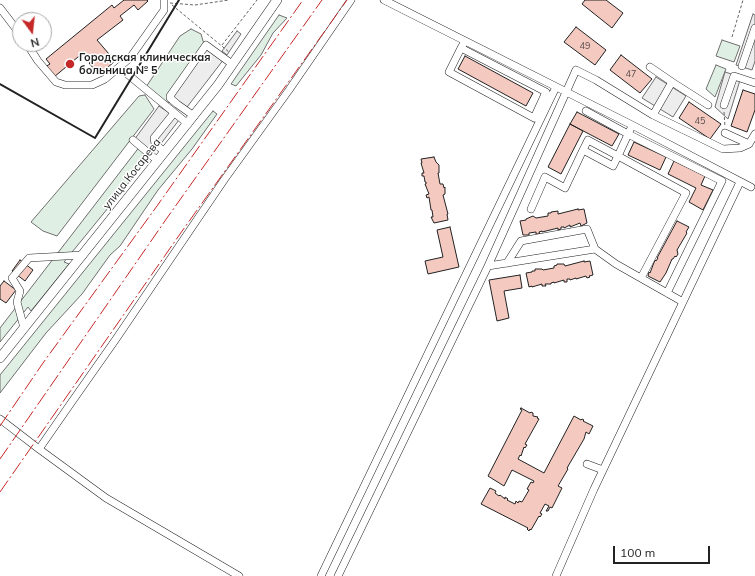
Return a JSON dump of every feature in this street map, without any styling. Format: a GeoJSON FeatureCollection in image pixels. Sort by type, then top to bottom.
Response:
{"type":"FeatureCollection","features":[{"type":"Feature","properties":{"kind":"main road","name":"улица Косарева"},"geometry":{"type":"LineString","coordinates":[[0,358],[188,124],[277,0]]}},
{"type":"Feature","properties":{"kind":"lane"},"geometry":{"type":"LineString","coordinates":[[32,52],[56,82],[65,85],[92,85],[106,79],[130,58],[164,10],[164,0]]}},
{"type":"Feature","properties":{"kind":"lane"},"geometry":{"type":"LineString","coordinates":[[39,450],[224,180],[289,90],[351,0]]}},
{"type":"Feature","properties":{"kind":"lane"},"geometry":{"type":"LineString","coordinates":[[384,0],[556,86],[750,187]]}},
{"type":"Feature","properties":{"kind":"lane"},"geometry":{"type":"LineString","coordinates":[[0,8],[12,24]]}},
{"type":"Feature","properties":{"kind":"lane"},"geometry":{"type":"LineString","coordinates":[[742,66],[755,28]]}},
{"type":"Feature","properties":{"kind":"lane"},"geometry":{"type":"LineString","coordinates":[[461,48],[546,92],[534,118],[449,72],[461,48],[465,41]]}},
{"type":"Feature","properties":{"kind":"lane"},"geometry":{"type":"LineString","coordinates":[[194,116],[177,104],[170,98],[170,96],[206,46],[232,64]]}},
{"type":"Feature","properties":{"kind":"lane"},"geometry":{"type":"LineString","coordinates":[[650,67],[708,105]]}},
{"type":"Feature","properties":{"kind":"lane"},"geometry":{"type":"LineString","coordinates":[[120,68],[188,124]]}},
{"type":"Feature","properties":{"kind":"lane"},"geometry":{"type":"LineString","coordinates":[[338,576],[488,266],[576,70],[596,80],[653,115],[723,148],[740,148],[749,144],[755,134]]}},
{"type":"Feature","properties":{"kind":"lane"},"geometry":{"type":"LineString","coordinates":[[724,105],[734,76],[755,83]]}},
{"type":"Feature","properties":{"kind":"lane"},"geometry":{"type":"LineString","coordinates":[[653,115],[672,82]]}},
{"type":"Feature","properties":{"kind":"lane"},"geometry":{"type":"LineString","coordinates":[[320,576],[556,86]]}},
{"type":"Feature","properties":{"kind":"lane"},"geometry":{"type":"LineString","coordinates":[[586,111],[628,134],[722,181],[667,293]]}},
{"type":"Feature","properties":{"kind":"lane"},"geometry":{"type":"LineString","coordinates":[[165,152],[155,144],[154,138],[174,113]]}},
{"type":"Feature","properties":{"kind":"lane"},"geometry":{"type":"LineString","coordinates":[[583,150],[613,166],[632,125]]}},
{"type":"Feature","properties":{"kind":"lane"},"geometry":{"type":"LineString","coordinates":[[725,133],[749,144]]}},
{"type":"Feature","properties":{"kind":"lane"},"geometry":{"type":"LineString","coordinates":[[132,140],[158,161]]}},
{"type":"Feature","properties":{"kind":"lane"},"geometry":{"type":"LineString","coordinates":[[531,209],[545,178],[565,188],[588,140],[686,193],[641,278]]}},
{"type":"Feature","properties":{"kind":"lane"},"geometry":{"type":"LineString","coordinates":[[556,576],[603,470],[740,182]]}},
{"type":"Feature","properties":{"kind":"lane"},"geometry":{"type":"LineString","coordinates":[[507,263],[521,241],[587,229],[595,249],[616,264],[683,302]]}},
{"type":"Feature","properties":{"kind":"lane"},"geometry":{"type":"LineString","coordinates":[[488,266],[595,249]]}},
{"type":"Feature","properties":{"kind":"lane"},"geometry":{"type":"LineString","coordinates":[[24,328],[16,302],[20,291],[12,278],[24,263],[29,258],[83,255]]}},
{"type":"Feature","properties":{"kind":"lane"},"geometry":{"type":"LineString","coordinates":[[0,418],[39,450],[106,498],[240,576]]}},
{"type":"Feature","properties":{"kind":"lane"},"geometry":{"type":"LineString","coordinates":[[587,464],[603,470]]}},
{"type":"Feature","properties":{"kind":"path"},"geometry":{"type":"LineString","coordinates":[[229,0],[195,5],[168,2],[229,52]]}},
{"type":"Feature","properties":{"kind":"path"},"geometry":{"type":"LineString","coordinates":[[222,45],[257,0]]}},
{"type":"Feature","properties":{"kind":"path"},"geometry":{"type":"LineString","coordinates":[[732,37],[743,0]]}},
{"type":"Feature","properties":{"kind":"path"},"geometry":{"type":"LineString","coordinates":[[724,105],[725,133]]}},
{"type":"Feature","properties":{"kind":"green space"},"geometry":{"type":"Polygon","coordinates":[[[279,15],[287,18],[273,33],[261,55],[236,86],[231,84],[279,15]]]}},
{"type":"Feature","properties":{"kind":"green space"},"geometry":{"type":"Polygon","coordinates":[[[191,29],[201,34],[206,51],[169,103],[160,99],[146,87],[180,36],[191,29]]]}},
{"type":"Feature","properties":{"kind":"green space"},"geometry":{"type":"Polygon","coordinates":[[[722,40],[740,46],[734,62],[716,56],[722,40]]]}},
{"type":"Feature","properties":{"kind":"green space"},"geometry":{"type":"Polygon","coordinates":[[[716,65],[726,69],[715,97],[706,89],[716,65]]]}},
{"type":"Feature","properties":{"kind":"green space"},"geometry":{"type":"Polygon","coordinates":[[[145,95],[154,109],[57,236],[43,231],[31,222],[139,96],[145,95]]]}},
{"type":"Feature","properties":{"kind":"green space"},"geometry":{"type":"Polygon","coordinates":[[[213,111],[217,114],[192,149],[158,190],[120,246],[110,255],[82,294],[46,333],[0,393],[0,375],[213,111]]]}},
{"type":"Feature","properties":{"kind":"green space"},"geometry":{"type":"Polygon","coordinates":[[[147,137],[161,143],[64,262],[69,264],[31,311],[28,307],[0,342],[0,328],[147,137]]]}},
{"type":"Feature","properties":{"kind":"shaded area"},"geometry":{"type":"Polygon","coordinates":[[[753,14],[755,15],[755,61],[752,70],[736,65],[753,14]]]}},
{"type":"Feature","properties":{"kind":"shaded area"},"geometry":{"type":"Polygon","coordinates":[[[237,31],[241,34],[227,55],[222,51],[237,31]]]}},
{"type":"Feature","properties":{"kind":"shaded area"},"geometry":{"type":"Polygon","coordinates":[[[207,47],[224,59],[184,111],[167,98],[207,47]]]}},
{"type":"Feature","properties":{"kind":"shaded area"},"geometry":{"type":"Polygon","coordinates":[[[725,72],[741,77],[728,119],[715,107],[725,72]]]}},
{"type":"Feature","properties":{"kind":"shaded area"},"geometry":{"type":"Polygon","coordinates":[[[656,77],[686,96],[673,117],[642,98],[656,77]]]}},
{"type":"Feature","properties":{"kind":"shaded area"},"geometry":{"type":"Polygon","coordinates":[[[159,106],[179,120],[153,154],[134,140],[159,106]]]}},
{"type":"Feature","properties":{"kind":"building"},"geometry":{"type":"Polygon","coordinates":[[[124,0],[148,1],[138,10],[134,5],[120,16],[123,20],[97,40],[115,61],[99,75],[89,63],[92,61],[84,52],[54,77],[45,67],[50,64],[46,59],[112,5],[114,8],[124,0]]]}},
{"type":"Feature","properties":{"kind":"building"},"geometry":{"type":"Polygon","coordinates":[[[585,0],[606,0],[623,13],[612,28],[582,4],[585,0]]]}},
{"type":"Feature","properties":{"kind":"building"},"geometry":{"type":"Polygon","coordinates":[[[576,27],[606,50],[595,65],[564,42],[576,27]]]}},
{"type":"Feature","properties":{"kind":"building"},"geometry":{"type":"Polygon","coordinates":[[[621,55],[652,79],[640,93],[610,70],[621,55]]]}},
{"type":"Feature","properties":{"kind":"building"},"geometry":{"type":"Polygon","coordinates":[[[465,56],[533,93],[526,106],[458,69],[465,56]]]}},
{"type":"Feature","properties":{"kind":"building"},"geometry":{"type":"Polygon","coordinates":[[[743,90],[755,94],[755,110],[747,132],[731,126],[743,90]]]}},
{"type":"Feature","properties":{"kind":"building"},"geometry":{"type":"Polygon","coordinates":[[[689,102],[721,124],[710,139],[679,118],[689,102]]]}},
{"type":"Feature","properties":{"kind":"building"},"geometry":{"type":"Polygon","coordinates":[[[577,112],[619,134],[612,146],[570,124],[577,112]]]}},
{"type":"Feature","properties":{"kind":"building"},"geometry":{"type":"Polygon","coordinates":[[[570,124],[583,131],[561,174],[548,167],[570,124]]]}},
{"type":"Feature","properties":{"kind":"building"},"geometry":{"type":"Polygon","coordinates":[[[634,142],[666,157],[660,170],[628,155],[634,142]]]}},
{"type":"Feature","properties":{"kind":"building"},"geometry":{"type":"Polygon","coordinates":[[[434,157],[439,165],[438,173],[440,184],[443,184],[444,188],[445,187],[445,194],[443,195],[448,220],[434,223],[431,217],[433,217],[429,197],[427,198],[426,195],[429,194],[425,184],[426,182],[424,176],[422,176],[422,173],[424,173],[421,159],[434,157]]]}},
{"type":"Feature","properties":{"kind":"building"},"geometry":{"type":"Polygon","coordinates":[[[674,161],[705,176],[701,185],[713,190],[703,210],[689,202],[696,188],[668,174],[674,161]]]}},
{"type":"Feature","properties":{"kind":"building"},"geometry":{"type":"Polygon","coordinates":[[[584,209],[587,223],[581,226],[580,223],[570,227],[570,225],[564,228],[561,227],[561,229],[558,230],[558,228],[542,231],[539,232],[540,234],[536,234],[536,232],[529,233],[529,235],[523,235],[520,221],[526,220],[533,216],[536,218],[548,216],[548,213],[551,212],[558,211],[558,214],[584,209]]]}},
{"type":"Feature","properties":{"kind":"building"},"geometry":{"type":"Polygon","coordinates":[[[677,221],[689,227],[677,250],[678,254],[672,259],[660,282],[648,276],[649,272],[650,273],[655,260],[656,261],[658,258],[677,221]]]}},
{"type":"Feature","properties":{"kind":"building"},"geometry":{"type":"Polygon","coordinates":[[[450,227],[459,267],[428,274],[425,261],[443,257],[437,230],[450,227]]]}},
{"type":"Feature","properties":{"kind":"building"},"geometry":{"type":"Polygon","coordinates":[[[20,260],[33,270],[25,281],[12,271],[20,260]]]}},
{"type":"Feature","properties":{"kind":"building"},"geometry":{"type":"Polygon","coordinates":[[[590,261],[593,275],[589,276],[590,277],[587,278],[586,276],[570,280],[567,279],[567,282],[564,282],[564,280],[551,284],[545,284],[546,286],[542,286],[542,284],[529,287],[526,273],[535,271],[535,269],[543,270],[554,268],[557,264],[564,264],[565,266],[590,261]]]}},
{"type":"Feature","properties":{"kind":"building"},"geometry":{"type":"Polygon","coordinates":[[[520,275],[522,288],[504,291],[509,318],[497,321],[489,280],[520,275]]]}},
{"type":"Feature","properties":{"kind":"building"},"geometry":{"type":"Polygon","coordinates":[[[4,281],[16,290],[6,303],[0,299],[0,286],[4,281]]]}},
{"type":"Feature","properties":{"kind":"building"},"geometry":{"type":"Polygon","coordinates":[[[521,408],[533,413],[533,416],[538,417],[537,418],[539,419],[525,444],[527,445],[525,448],[524,447],[521,456],[520,455],[518,459],[544,473],[574,416],[593,426],[589,434],[586,432],[584,439],[558,486],[562,488],[552,508],[550,507],[548,511],[546,511],[549,506],[545,504],[540,513],[542,514],[529,531],[527,529],[528,528],[481,504],[490,488],[496,491],[495,493],[499,496],[500,495],[505,499],[505,497],[508,499],[507,500],[515,504],[516,501],[518,503],[519,501],[522,502],[529,490],[527,489],[531,482],[533,483],[534,481],[512,470],[504,486],[488,476],[522,410],[520,409],[521,408]]]}},
{"type":"Feature","properties":{"kind":"wall"},"geometry":{"type":"LineString","coordinates":[[0,84],[95,138],[179,0]]}},
{"type":"Feature","properties":{"kind":"power"},"geometry":{"type":"LineString","coordinates":[[0,426],[43,363],[157,206],[303,0]]}},
{"type":"Feature","properties":{"kind":"power"},"geometry":{"type":"LineString","coordinates":[[0,459],[167,218],[322,0]]}},
{"type":"Feature","properties":{"kind":"power"},"geometry":{"type":"LineString","coordinates":[[0,492],[180,234],[347,0]]}},
{"type":"Feature","properties":{"kind":"place","name":"Городская клиническая больница № 5"},"geometry":{"type":"Point","coordinates":[70,64]}}]}
